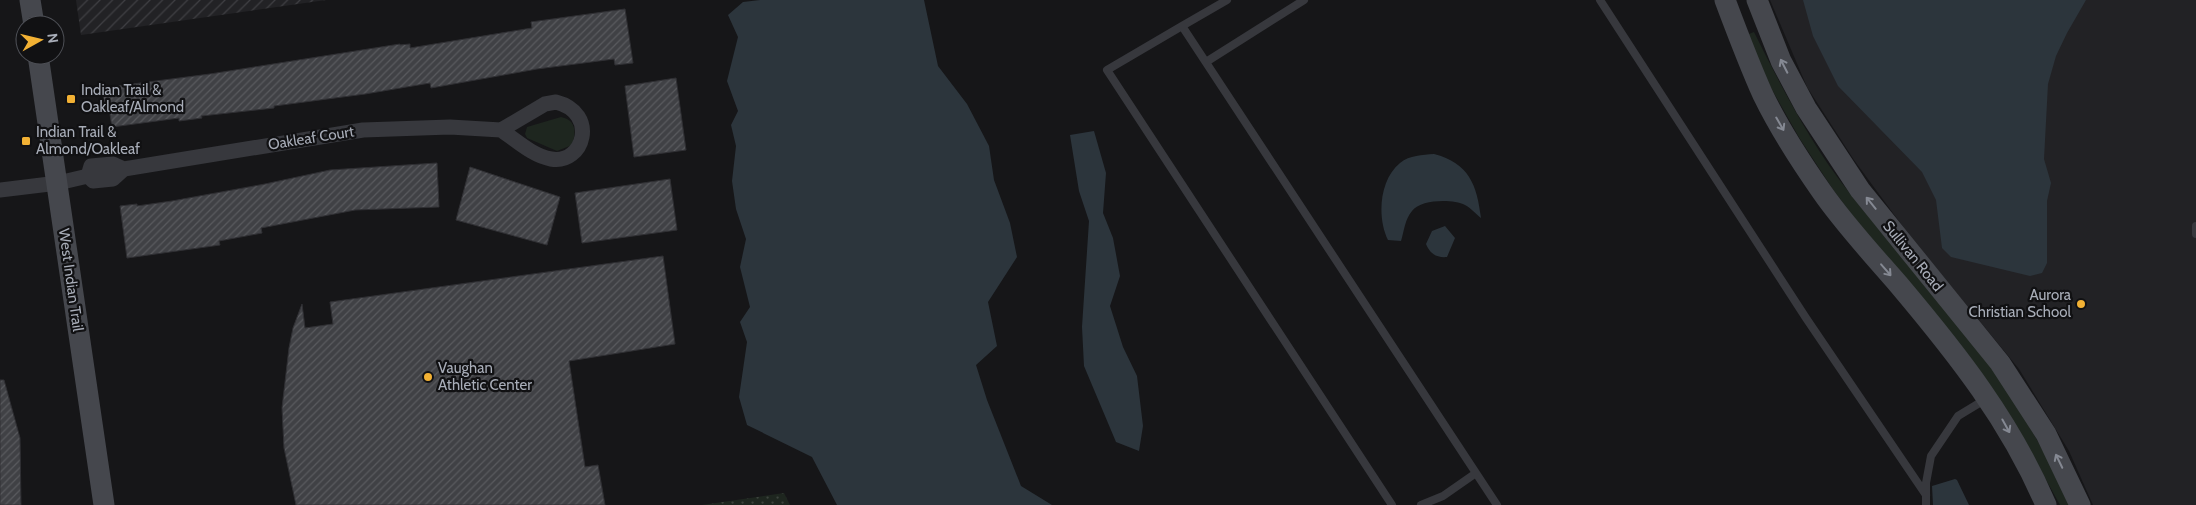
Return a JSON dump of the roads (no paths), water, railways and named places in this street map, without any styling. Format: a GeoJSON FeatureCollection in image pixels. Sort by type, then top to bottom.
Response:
{"type":"FeatureCollection","features":[{"type":"Feature","properties":{"kind":"street"},"geometry":{"type":"LineString","coordinates":[[30,0],[32,15]]}},
{"type":"Feature","properties":{"kind":"street","name":"Sullivan Road"},"geometry":{"type":"LineString","coordinates":[[1725,0],[1764,97],[1823,193],[1857,237],[1958,358],[1988,398],[2002,418],[2036,481],[2046,505]]}},
{"type":"Feature","properties":{"kind":"street","name":"Sullivan Road"},"geometry":{"type":"LineString","coordinates":[[1757,0],[1781,61],[1806,108],[1860,190],[2000,362],[2046,434],[2080,505]]}},
{"type":"Feature","properties":{"kind":"street","name":"West Indian Trail"},"geometry":{"type":"LineString","coordinates":[[40,65],[104,505]]}},
{"type":"Feature","properties":{"kind":"street","name":"Oakleaf Court"},"geometry":{"type":"LineString","coordinates":[[0,190],[58,183],[88,176],[93,181],[113,179],[124,168],[363,130],[450,127],[501,130],[541,156],[552,160],[564,158],[574,153],[580,144],[583,132],[582,121],[576,112],[567,105],[556,102],[545,104],[501,130]]}},
{"type":"Feature","properties":{"kind":"lane"},"geometry":{"type":"LineString","coordinates":[[1227,0],[1107,70],[1392,505]]}},
{"type":"Feature","properties":{"kind":"lane"},"geometry":{"type":"LineString","coordinates":[[1206,62],[1304,0]]}},
{"type":"Feature","properties":{"kind":"lane"},"geometry":{"type":"LineString","coordinates":[[1600,0],[1806,318],[1926,495]]}},
{"type":"Feature","properties":{"kind":"lane"},"geometry":{"type":"LineString","coordinates":[[1182,26],[1497,505]]}},
{"type":"Feature","properties":{"kind":"lane"},"geometry":{"type":"LineString","coordinates":[[2196,226],[2196,234]]}},
{"type":"Feature","properties":{"kind":"lane"},"geometry":{"type":"LineString","coordinates":[[1926,505],[1926,483],[1931,456],[1958,416],[1988,398]]}},
{"type":"Feature","properties":{"kind":"lane"},"geometry":{"type":"LineString","coordinates":[[1421,505],[1443,496],[1476,473]]}},
{"type":"Feature","properties":{"kind":"place","name":"Indian Trail & Oakleaf/Almond"},"geometry":{"type":"Point","coordinates":[71,99]}},
{"type":"Feature","properties":{"kind":"place","name":"Indian Trail & Almond/Oakleaf"},"geometry":{"type":"Point","coordinates":[26,141]}},
{"type":"Feature","properties":{"kind":"place","name":"Aurora Christian School"},"geometry":{"type":"Point","coordinates":[2081,304]}},
{"type":"Feature","properties":{"kind":"place","name":"Vaughan Athletic Center"},"geometry":{"type":"Point","coordinates":[428,377]}}]}
